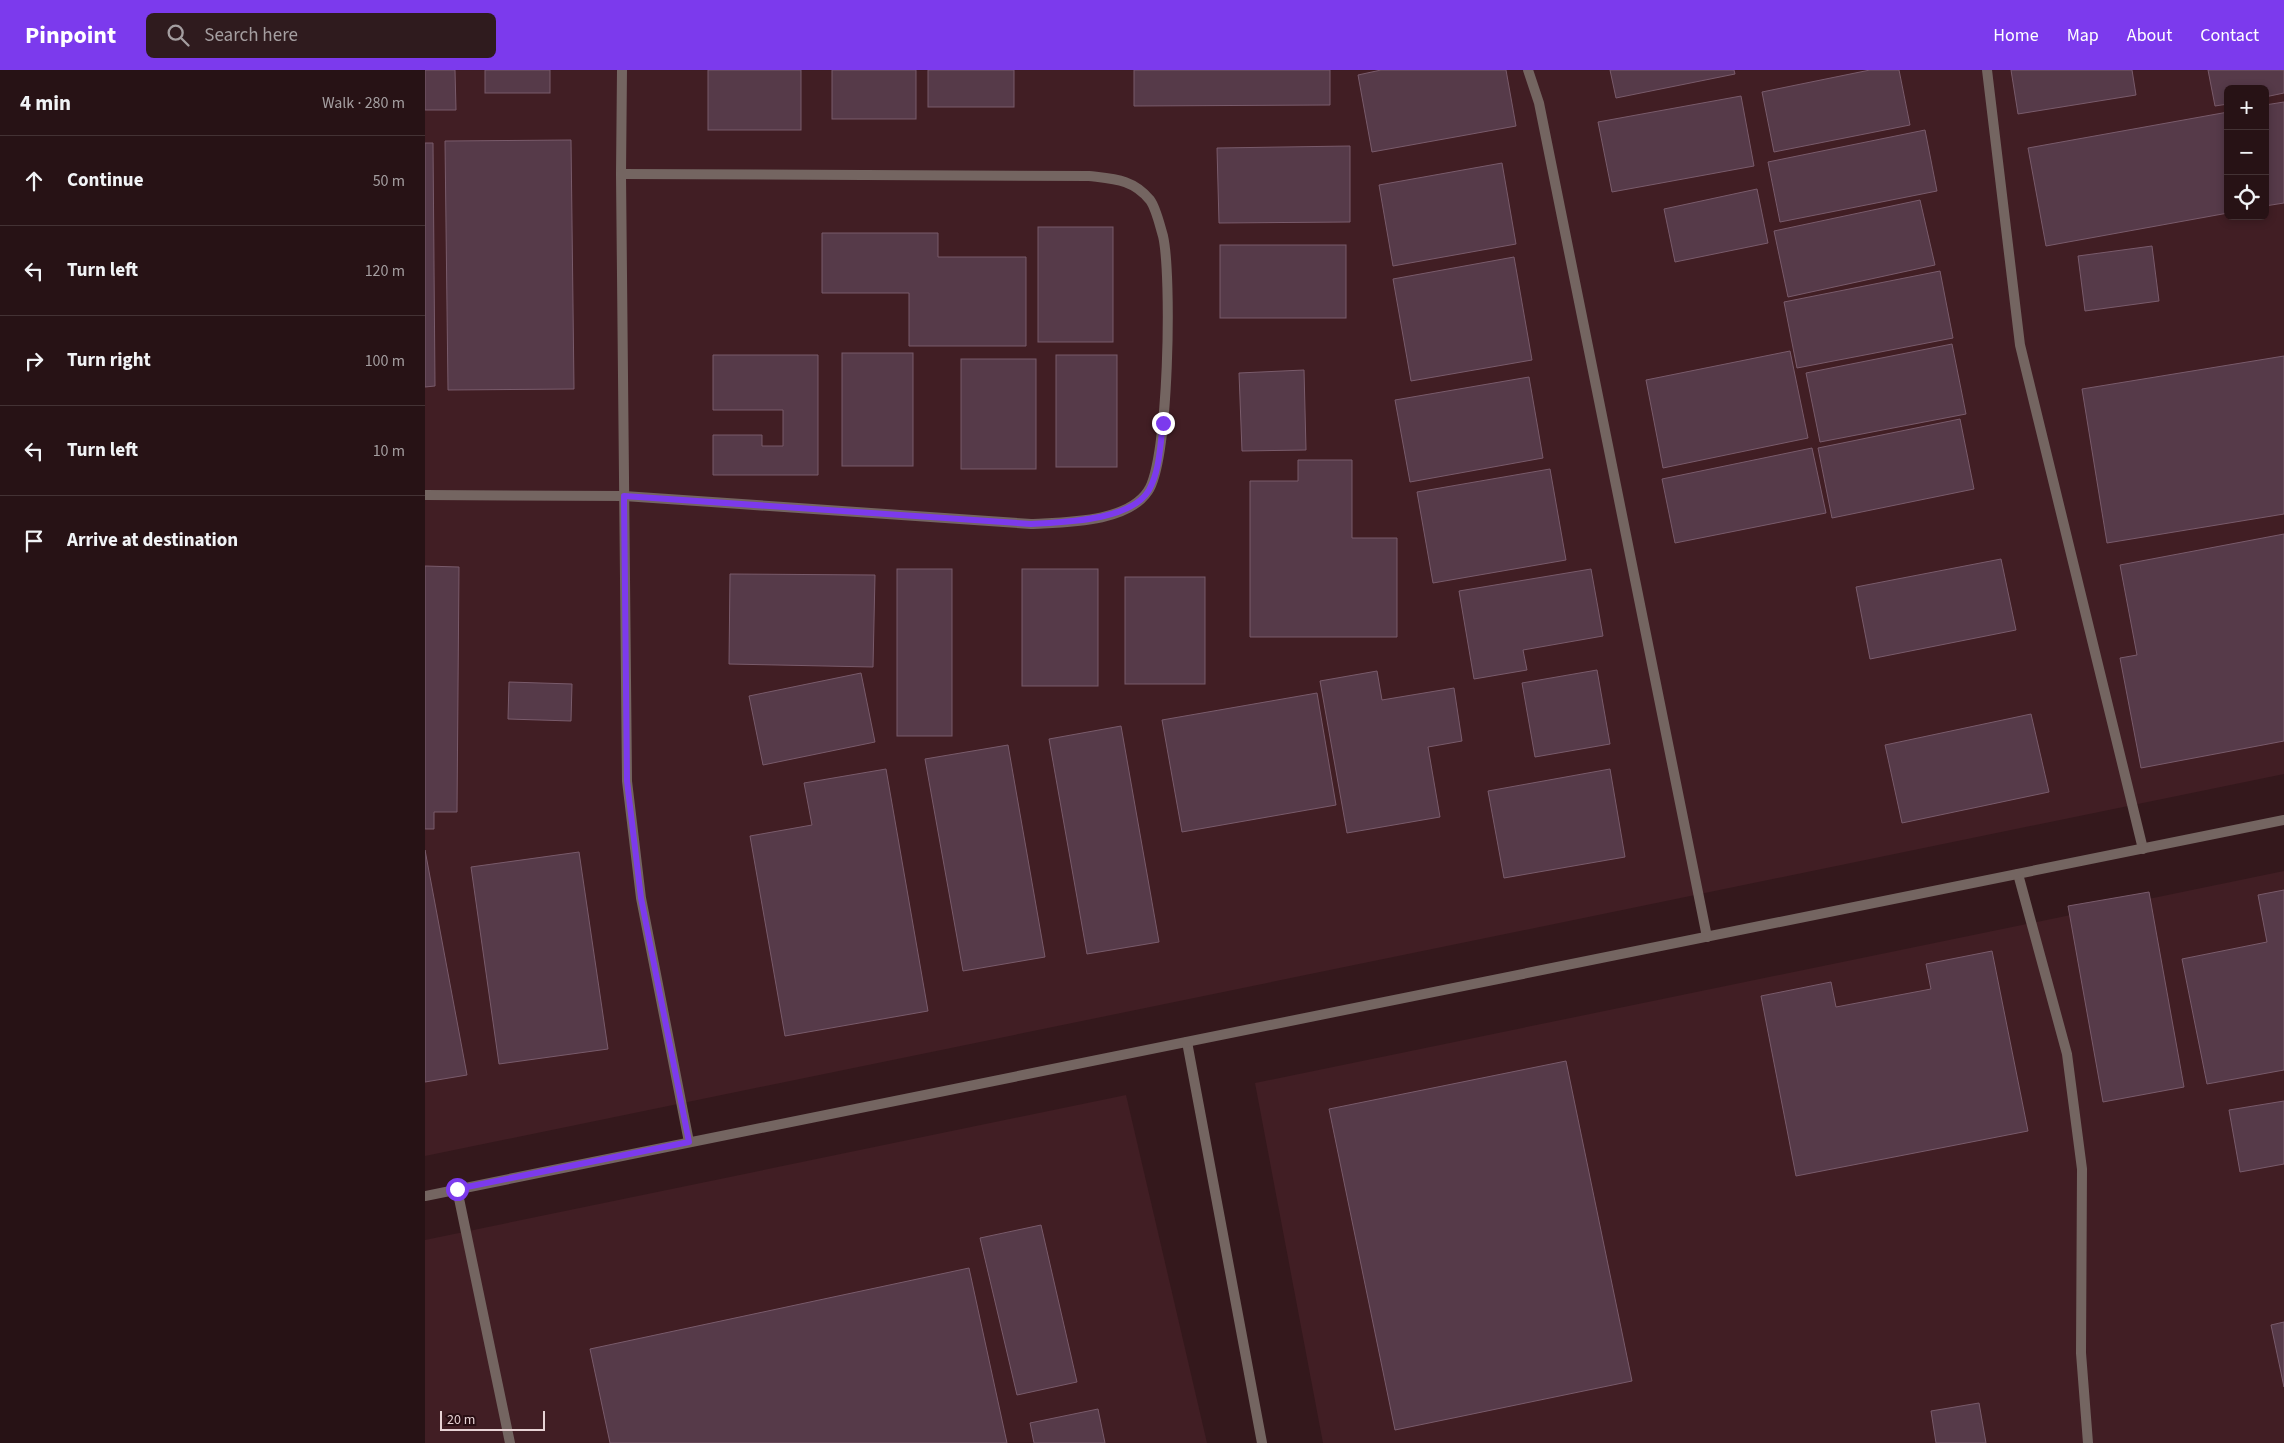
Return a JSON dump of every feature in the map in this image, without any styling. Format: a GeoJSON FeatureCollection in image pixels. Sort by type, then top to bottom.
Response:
{"type":"FeatureCollection","features":[{"type":"Feature","properties":{"kind":"street"},"geometry":{"type":"LineString","coordinates":[[622,70],[621,174],[627,781],[641,898],[689,1142]]}},
{"type":"Feature","properties":{"kind":"street"},"geometry":{"type":"LineString","coordinates":[[1528,70],[1539,103],[1707,937]]}},
{"type":"Feature","properties":{"kind":"street"},"geometry":{"type":"LineString","coordinates":[[1987,70],[2021,345],[2143,849]]}},
{"type":"Feature","properties":{"kind":"street"},"geometry":{"type":"LineString","coordinates":[[425,495],[624,496],[1031,524],[1091,520],[1129,508],[1148,491],[1157,466],[1163,423],[1168,300],[1163,236],[1151,201],[1129,181],[1089,176],[621,174]]}},
{"type":"Feature","properties":{"kind":"street"},"geometry":{"type":"LineString","coordinates":[[425,1196],[2284,820]]}},
{"type":"Feature","properties":{"kind":"street"},"geometry":{"type":"LineString","coordinates":[[2018,874],[2067,1054],[2082,1169],[2081,1353],[2088,1443]]}},
{"type":"Feature","properties":{"kind":"street"},"geometry":{"type":"LineString","coordinates":[[1187,1042],[1262,1443]]}},
{"type":"Feature","properties":{"kind":"street"},"geometry":{"type":"LineString","coordinates":[[457,1189],[510,1443]]}},
{"type":"Feature","properties":{"kind":"shaded area"},"geometry":{"type":"Polygon","coordinates":[[[425,70],[2284,70],[2284,774],[425,1156],[425,70]]]}},
{"type":"Feature","properties":{"kind":"shaded area"},"geometry":{"type":"Polygon","coordinates":[[[2284,871],[2284,1443],[1323,1443],[1255,1083],[2284,871]]]}},
{"type":"Feature","properties":{"kind":"shaded area"},"geometry":{"type":"Polygon","coordinates":[[[1126,1095],[1207,1443],[425,1443],[425,1240],[1126,1095]]]}},
{"type":"Feature","properties":{"kind":"building"},"geometry":{"type":"Polygon","coordinates":[[[425,70],[455,70],[456,110],[425,110],[425,70]]]}},
{"type":"Feature","properties":{"kind":"building"},"geometry":{"type":"Polygon","coordinates":[[[485,70],[550,70],[550,93],[485,93],[485,70]]]}},
{"type":"Feature","properties":{"kind":"building"},"geometry":{"type":"Polygon","coordinates":[[[708,70],[801,70],[801,130],[708,130],[708,70]]]}},
{"type":"Feature","properties":{"kind":"building"},"geometry":{"type":"Polygon","coordinates":[[[832,70],[916,70],[916,119],[832,119],[832,70]]]}},
{"type":"Feature","properties":{"kind":"building"},"geometry":{"type":"Polygon","coordinates":[[[928,70],[1014,70],[1014,107],[928,107],[928,70]]]}},
{"type":"Feature","properties":{"kind":"building"},"geometry":{"type":"Polygon","coordinates":[[[1134,70],[1330,70],[1330,105],[1134,106],[1134,70]]]}},
{"type":"Feature","properties":{"kind":"building"},"geometry":{"type":"Polygon","coordinates":[[[1381,70],[1506,70],[1516,126],[1372,152],[1358,75],[1381,70]]]}},
{"type":"Feature","properties":{"kind":"building"},"geometry":{"type":"Polygon","coordinates":[[[1610,70],[1734,70],[1735,74],[1616,98],[1610,70]]]}},
{"type":"Feature","properties":{"kind":"building"},"geometry":{"type":"Polygon","coordinates":[[[1870,70],[1899,70],[1910,125],[1774,152],[1762,92],[1870,70]]]}},
{"type":"Feature","properties":{"kind":"building"},"geometry":{"type":"Polygon","coordinates":[[[2011,70],[2132,70],[2136,95],[2018,114],[2011,70]]]}},
{"type":"Feature","properties":{"kind":"building"},"geometry":{"type":"Polygon","coordinates":[[[2208,70],[2284,70],[2284,93],[2269,96],[2269,85],[2224,85],[2224,105],[2215,106],[2208,70]]]}},
{"type":"Feature","properties":{"kind":"building"},"geometry":{"type":"Polygon","coordinates":[[[1741,96],[1754,166],[1612,192],[1598,122],[1741,96]]]}},
{"type":"Feature","properties":{"kind":"building"},"geometry":{"type":"Polygon","coordinates":[[[2284,102],[2284,203],[2269,205],[2269,130],[2269,104],[2284,102]]]}},
{"type":"Feature","properties":{"kind":"building"},"geometry":{"type":"Polygon","coordinates":[[[2224,113],[2224,214],[2046,246],[2028,148],[2224,113]]]}},
{"type":"Feature","properties":{"kind":"building"},"geometry":{"type":"Polygon","coordinates":[[[1925,130],[1937,191],[1780,222],[1768,162],[1925,130]]]}},
{"type":"Feature","properties":{"kind":"building"},"geometry":{"type":"Polygon","coordinates":[[[571,140],[574,389],[448,390],[445,141],[571,140]]]}},
{"type":"Feature","properties":{"kind":"building"},"geometry":{"type":"Polygon","coordinates":[[[425,143],[433,143],[435,386],[425,387],[425,143]]]}},
{"type":"Feature","properties":{"kind":"building"},"geometry":{"type":"Polygon","coordinates":[[[1350,146],[1350,222],[1219,223],[1217,148],[1350,146]]]}},
{"type":"Feature","properties":{"kind":"building"},"geometry":{"type":"Polygon","coordinates":[[[1502,163],[1516,244],[1393,266],[1379,185],[1502,163]]]}},
{"type":"Feature","properties":{"kind":"building"},"geometry":{"type":"Polygon","coordinates":[[[1757,189],[1768,243],[1675,262],[1664,209],[1757,189]]]}},
{"type":"Feature","properties":{"kind":"building"},"geometry":{"type":"Polygon","coordinates":[[[1920,200],[1935,265],[1788,297],[1774,231],[1920,200]]]}},
{"type":"Feature","properties":{"kind":"building"},"geometry":{"type":"Polygon","coordinates":[[[1038,227],[1113,227],[1113,342],[1038,342],[1038,227]]]}},
{"type":"Feature","properties":{"kind":"building"},"geometry":{"type":"Polygon","coordinates":[[[822,233],[938,233],[938,257],[1026,257],[1026,346],[909,346],[909,293],[822,293],[822,233]]]}},
{"type":"Feature","properties":{"kind":"building"},"geometry":{"type":"Polygon","coordinates":[[[1220,245],[1346,245],[1346,318],[1220,318],[1220,245]]]}},
{"type":"Feature","properties":{"kind":"building"},"geometry":{"type":"Polygon","coordinates":[[[2152,246],[2159,301],[2085,311],[2078,256],[2152,246]]]}},
{"type":"Feature","properties":{"kind":"building"},"geometry":{"type":"Polygon","coordinates":[[[1514,257],[1532,360],[1411,381],[1393,279],[1514,257]]]}},
{"type":"Feature","properties":{"kind":"building"},"geometry":{"type":"Polygon","coordinates":[[[1940,271],[1953,338],[1797,368],[1784,302],[1940,271]]]}},
{"type":"Feature","properties":{"kind":"building"},"geometry":{"type":"Polygon","coordinates":[[[1952,344],[1966,414],[1820,442],[1806,373],[1952,344]]]}},
{"type":"Feature","properties":{"kind":"building"},"geometry":{"type":"Polygon","coordinates":[[[1790,351],[1808,438],[1663,468],[1646,380],[1790,351]]]}},
{"type":"Feature","properties":{"kind":"building"},"geometry":{"type":"Polygon","coordinates":[[[842,353],[913,353],[913,466],[842,466],[842,353]]]}},
{"type":"Feature","properties":{"kind":"building"},"geometry":{"type":"Polygon","coordinates":[[[713,355],[818,355],[818,475],[713,475],[713,435],[762,435],[762,446],[783,446],[783,410],[713,410],[713,355]]]}},
{"type":"Feature","properties":{"kind":"building"},"geometry":{"type":"Polygon","coordinates":[[[1056,355],[1117,355],[1117,467],[1056,467],[1056,355]]]}},
{"type":"Feature","properties":{"kind":"building"},"geometry":{"type":"Polygon","coordinates":[[[2284,356],[2284,514],[2107,543],[2082,389],[2284,356]]]}},
{"type":"Feature","properties":{"kind":"building"},"geometry":{"type":"Polygon","coordinates":[[[961,359],[1036,359],[1036,469],[961,469],[961,359]]]}},
{"type":"Feature","properties":{"kind":"building"},"geometry":{"type":"Polygon","coordinates":[[[1304,370],[1306,450],[1242,451],[1239,373],[1304,370]]]}},
{"type":"Feature","properties":{"kind":"building"},"geometry":{"type":"Polygon","coordinates":[[[1529,377],[1543,458],[1410,482],[1395,400],[1529,377]]]}},
{"type":"Feature","properties":{"kind":"building"},"geometry":{"type":"Polygon","coordinates":[[[1960,419],[1974,489],[1832,518],[1818,448],[1960,419]]]}},
{"type":"Feature","properties":{"kind":"building"},"geometry":{"type":"Polygon","coordinates":[[[1812,448],[1826,513],[1675,543],[1662,479],[1812,448]]]}},
{"type":"Feature","properties":{"kind":"building"},"geometry":{"type":"Polygon","coordinates":[[[1298,460],[1352,460],[1352,538],[1397,538],[1397,637],[1250,637],[1250,481],[1298,481],[1298,460]]]}},
{"type":"Feature","properties":{"kind":"building"},"geometry":{"type":"Polygon","coordinates":[[[1550,469],[1566,560],[1433,583],[1417,492],[1550,469]]]}},
{"type":"Feature","properties":{"kind":"building"},"geometry":{"type":"Polygon","coordinates":[[[2284,534],[2284,741],[2141,768],[2120,658],[2137,655],[2120,565],[2284,534]]]}},
{"type":"Feature","properties":{"kind":"building"},"geometry":{"type":"Polygon","coordinates":[[[2001,559],[2016,630],[1870,659],[1856,587],[2001,559]]]}},
{"type":"Feature","properties":{"kind":"building"},"geometry":{"type":"Polygon","coordinates":[[[425,566],[459,567],[457,812],[434,812],[434,829],[425,829],[425,566]]]}},
{"type":"Feature","properties":{"kind":"building"},"geometry":{"type":"Polygon","coordinates":[[[897,569],[952,569],[952,736],[897,736],[897,569]]]}},
{"type":"Feature","properties":{"kind":"building"},"geometry":{"type":"Polygon","coordinates":[[[1022,569],[1098,569],[1098,686],[1022,686],[1022,569]]]}},
{"type":"Feature","properties":{"kind":"building"},"geometry":{"type":"Polygon","coordinates":[[[1591,569],[1603,636],[1523,650],[1527,670],[1474,679],[1459,591],[1591,569]]]}},
{"type":"Feature","properties":{"kind":"building"},"geometry":{"type":"Polygon","coordinates":[[[730,574],[875,575],[873,667],[729,664],[730,574]]]}},
{"type":"Feature","properties":{"kind":"building"},"geometry":{"type":"Polygon","coordinates":[[[1125,577],[1205,577],[1205,684],[1125,684],[1125,577]]]}},
{"type":"Feature","properties":{"kind":"building"},"geometry":{"type":"Polygon","coordinates":[[[1597,670],[1610,744],[1535,757],[1522,683],[1597,670]]]}},
{"type":"Feature","properties":{"kind":"building"},"geometry":{"type":"Polygon","coordinates":[[[1377,671],[1382,700],[1454,688],[1462,741],[1428,747],[1440,817],[1347,833],[1320,681],[1377,671]]]}},
{"type":"Feature","properties":{"kind":"building"},"geometry":{"type":"Polygon","coordinates":[[[861,673],[875,742],[763,765],[749,696],[861,673]]]}},
{"type":"Feature","properties":{"kind":"building"},"geometry":{"type":"Polygon","coordinates":[[[509,682],[572,684],[571,721],[508,719],[509,682]]]}},
{"type":"Feature","properties":{"kind":"building"},"geometry":{"type":"Polygon","coordinates":[[[1317,693],[1336,805],[1182,832],[1162,720],[1317,693]]]}},
{"type":"Feature","properties":{"kind":"building"},"geometry":{"type":"Polygon","coordinates":[[[2031,714],[2049,792],[1902,823],[1885,745],[2031,714]]]}},
{"type":"Feature","properties":{"kind":"building"},"geometry":{"type":"Polygon","coordinates":[[[1121,726],[1159,942],[1087,954],[1049,739],[1121,726]]]}},
{"type":"Feature","properties":{"kind":"building"},"geometry":{"type":"Polygon","coordinates":[[[1008,745],[1045,957],[963,971],[925,759],[1008,745]]]}},
{"type":"Feature","properties":{"kind":"building"},"geometry":{"type":"Polygon","coordinates":[[[886,769],[928,1011],[785,1036],[750,836],[812,825],[804,783],[886,769]]]}},
{"type":"Feature","properties":{"kind":"building"},"geometry":{"type":"Polygon","coordinates":[[[1610,769],[1625,857],[1504,878],[1488,791],[1610,769]]]}},
{"type":"Feature","properties":{"kind":"building"},"geometry":{"type":"Polygon","coordinates":[[[425,850],[467,1075],[425,1082],[425,850]]]}},
{"type":"Feature","properties":{"kind":"building"},"geometry":{"type":"Polygon","coordinates":[[[579,852],[608,1049],[499,1064],[471,867],[579,852]]]}},
{"type":"Feature","properties":{"kind":"building"},"geometry":{"type":"Polygon","coordinates":[[[2284,890],[2284,1070],[2207,1084],[2182,959],[2267,942],[2258,895],[2284,890]]]}},
{"type":"Feature","properties":{"kind":"building"},"geometry":{"type":"Polygon","coordinates":[[[2149,892],[2184,1087],[2103,1102],[2068,906],[2149,892]]]}},
{"type":"Feature","properties":{"kind":"building"},"geometry":{"type":"Polygon","coordinates":[[[1992,951],[2028,1131],[1796,1176],[1761,996],[1831,982],[1836,1007],[1931,989],[1926,964],[1992,951]]]}},
{"type":"Feature","properties":{"kind":"building"},"geometry":{"type":"Polygon","coordinates":[[[1566,1061],[1632,1381],[1395,1430],[1329,1109],[1566,1061]]]}},
{"type":"Feature","properties":{"kind":"building"},"geometry":{"type":"Polygon","coordinates":[[[2284,1101],[2284,1164],[2240,1172],[2229,1110],[2284,1101]]]}},
{"type":"Feature","properties":{"kind":"building"},"geometry":{"type":"Polygon","coordinates":[[[1041,1225],[1077,1382],[1017,1395],[980,1238],[1041,1225]]]}},
{"type":"Feature","properties":{"kind":"building"},"geometry":{"type":"Polygon","coordinates":[[[969,1268],[1007,1443],[610,1443],[590,1349],[969,1268]]]}},
{"type":"Feature","properties":{"kind":"building"},"geometry":{"type":"Polygon","coordinates":[[[2284,1322],[2284,1387],[2271,1325],[2284,1322]]]}},
{"type":"Feature","properties":{"kind":"building"},"geometry":{"type":"Polygon","coordinates":[[[1979,1403],[1986,1443],[1936,1443],[1931,1411],[1979,1403]]]}},
{"type":"Feature","properties":{"kind":"building"},"geometry":{"type":"Polygon","coordinates":[[[1098,1409],[1105,1443],[1034,1443],[1030,1423],[1098,1409]]]}},
{"type":"Feature","properties":{"kind":"route"},"geometry":{"type":"LineString","coordinates":[[457,1189],[689,1142],[641,898],[627,781],[624,496],[1031,524],[1091,520],[1129,508],[1148,491],[1157,466],[1163,423]]}}]}
